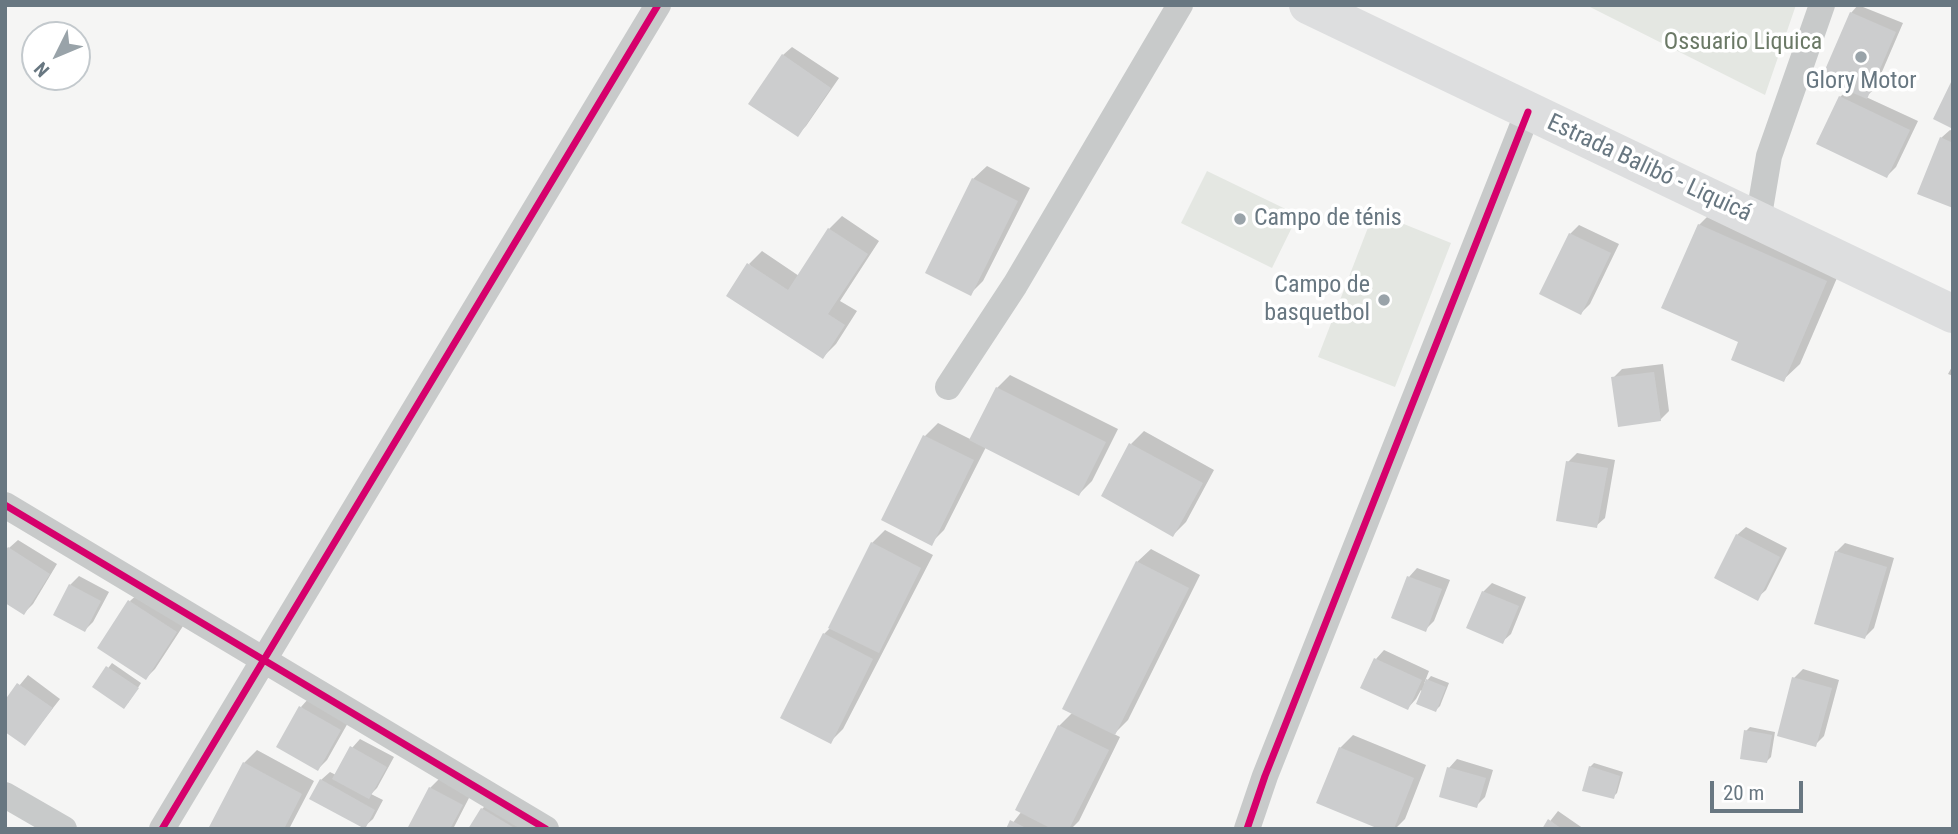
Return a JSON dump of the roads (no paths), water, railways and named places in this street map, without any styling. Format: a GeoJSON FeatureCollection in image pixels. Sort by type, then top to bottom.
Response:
{"type":"FeatureCollection","features":[{"type":"Feature","properties":{"kind":"main road","name":"Estrada Balibó - Liquicá"},"geometry":{"type":"LineString","coordinates":[[1308,5],[1953,314]]}},
{"type":"Feature","properties":{"kind":"street"},"geometry":{"type":"LineString","coordinates":[[162,829],[658,5]]}},
{"type":"Feature","properties":{"kind":"street"},"geometry":{"type":"LineString","coordinates":[[947,387],[1016,285],[1180,5]]}},
{"type":"Feature","properties":{"kind":"street"},"geometry":{"type":"LineString","coordinates":[[1758,221],[1769,156],[1822,5]]}},
{"type":"Feature","properties":{"kind":"street"},"geometry":{"type":"LineString","coordinates":[[1247,829],[1265,776],[1528,112]]}},
{"type":"Feature","properties":{"kind":"street"},"geometry":{"type":"LineString","coordinates":[[5,505],[546,829]]}},
{"type":"Feature","properties":{"kind":"street"},"geometry":{"type":"LineString","coordinates":[[5,795],[64,829]]}},
{"type":"Feature","properties":{"kind":"place","name":"Glory Motor"},"geometry":{"type":"Point","coordinates":[1861,57]}},
{"type":"Feature","properties":{"kind":"place","name":"Campo de ténis"},"geometry":{"type":"Point","coordinates":[1240,219]}},
{"type":"Feature","properties":{"kind":"place","name":"Campo de basquetbol"},"geometry":{"type":"Point","coordinates":[1384,300]}},
{"type":"Feature","properties":{"kind":"park label","name":"Ossuario Liquica"},"geometry":{"type":"Point","coordinates":[1743,43]}}]}
